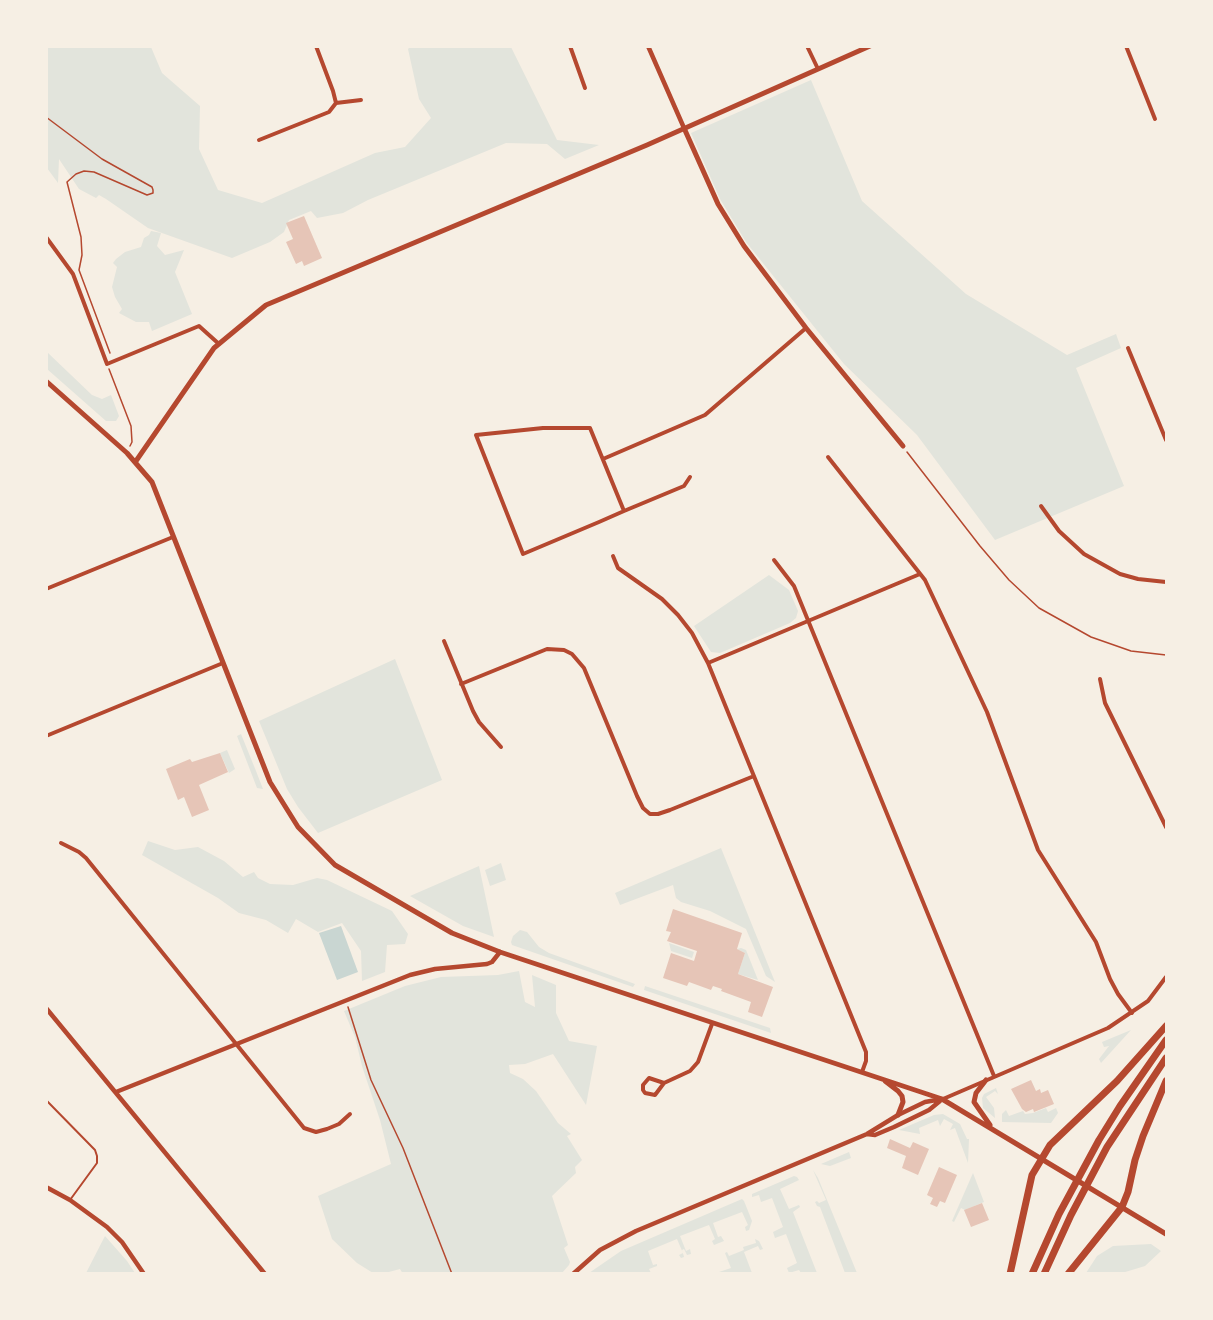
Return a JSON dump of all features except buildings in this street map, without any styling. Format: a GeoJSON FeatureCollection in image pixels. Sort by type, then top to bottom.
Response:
{"type":"FeatureCollection","features":[{"type":"Feature","properties":{"kind":"highway"},"geometry":{"type":"LineString","coordinates":[[1010,1274],[1032,1175],[1050,1145],[1117,1081],[1167,1026]]}},
{"type":"Feature","properties":{"kind":"highway"},"geometry":{"type":"LineString","coordinates":[[1032,1274],[1059,1214],[1094,1148],[1120,1106],[1167,1040]]}},
{"type":"Feature","properties":{"kind":"highway"},"geometry":{"type":"LineString","coordinates":[[1044,1274],[1102,1156],[1129,1112],[1167,1058]]}},
{"type":"Feature","properties":{"kind":"highway"},"geometry":{"type":"LineString","coordinates":[[1068,1274],[1122,1207],[1143,1136],[1167,1081]]}},
{"type":"Feature","properties":{"kind":"main road"},"geometry":{"type":"LineString","coordinates":[[135,461],[178,398],[219,344],[266,305],[684,128],[870,46]]}},
{"type":"Feature","properties":{"kind":"main road"},"geometry":{"type":"LineString","coordinates":[[684,128],[718,204],[744,246],[903,446]]}},
{"type":"Feature","properties":{"kind":"main road"},"geometry":{"type":"LineString","coordinates":[[46,381],[127,453],[152,482],[270,782],[291,818],[311,843],[335,865],[452,933],[500,952],[942,1099],[1167,1234]]}},
{"type":"Feature","properties":{"kind":"main road"},"geometry":{"type":"LineString","coordinates":[[878,1077],[902,1096],[903,1102],[898,1115]]}},
{"type":"Feature","properties":{"kind":"main road"},"geometry":{"type":"LineString","coordinates":[[986,1080],[976,1094],[974,1102],[978,1111],[993,1128]]}},
{"type":"Feature","properties":{"kind":"street"},"geometry":{"type":"LineString","coordinates":[[316,46],[336,103]]}},
{"type":"Feature","properties":{"kind":"street"},"geometry":{"type":"LineString","coordinates":[[570,46],[585,88]]}},
{"type":"Feature","properties":{"kind":"street"},"geometry":{"type":"LineString","coordinates":[[648,46],[684,128]]}},
{"type":"Feature","properties":{"kind":"street"},"geometry":{"type":"LineString","coordinates":[[807,46],[818,70]]}},
{"type":"Feature","properties":{"kind":"street"},"geometry":{"type":"LineString","coordinates":[[1126,46],[1155,119]]}},
{"type":"Feature","properties":{"kind":"street"},"geometry":{"type":"LineString","coordinates":[[260,140],[329,112],[336,103],[361,100]]}},
{"type":"Feature","properties":{"kind":"street"},"geometry":{"type":"LineString","coordinates":[[46,237],[73,274],[107,364],[199,326],[219,344]]}},
{"type":"Feature","properties":{"kind":"street"},"geometry":{"type":"LineString","coordinates":[[603,459],[705,415],[807,328]]}},
{"type":"Feature","properties":{"kind":"street"},"geometry":{"type":"LineString","coordinates":[[1128,348],[1167,440]]}},
{"type":"Feature","properties":{"kind":"street"},"geometry":{"type":"LineString","coordinates":[[624,511],[591,428],[543,428],[476,435],[523,554],[684,486],[690,477]]}},
{"type":"Feature","properties":{"kind":"street"},"geometry":{"type":"LineString","coordinates":[[828,457],[920,573],[987,712],[1038,850],[1096,942],[1110,979],[1132,1013]]}},
{"type":"Feature","properties":{"kind":"street"},"geometry":{"type":"LineString","coordinates":[[1041,506],[1059,531],[1093,560],[1120,574],[1138,579],[1167,582]]}},
{"type":"Feature","properties":{"kind":"street"},"geometry":{"type":"LineString","coordinates":[[46,590],[174,537]]}},
{"type":"Feature","properties":{"kind":"street"},"geometry":{"type":"LineString","coordinates":[[613,556],[618,568],[662,599],[678,615],[692,633],[708,663],[866,1052],[862,1072]]}},
{"type":"Feature","properties":{"kind":"street"},"geometry":{"type":"LineString","coordinates":[[774,560],[794,586],[994,1076]]}},
{"type":"Feature","properties":{"kind":"street"},"geometry":{"type":"LineString","coordinates":[[708,663],[920,573]]}},
{"type":"Feature","properties":{"kind":"street"},"geometry":{"type":"LineString","coordinates":[[444,641],[478,722],[501,747]]}},
{"type":"Feature","properties":{"kind":"street"},"geometry":{"type":"LineString","coordinates":[[461,684],[547,649],[564,650],[572,654],[584,668],[637,796],[643,808],[650,814],[670,810],[754,776]]}},
{"type":"Feature","properties":{"kind":"street"},"geometry":{"type":"LineString","coordinates":[[46,736],[223,663]]}},
{"type":"Feature","properties":{"kind":"street"},"geometry":{"type":"LineString","coordinates":[[1100,679],[1105,703],[1167,827]]}},
{"type":"Feature","properties":{"kind":"street"},"geometry":{"type":"LineString","coordinates":[[61,843],[86,858],[304,1128],[316,1132],[327,1129],[339,1124],[350,1114]]}},
{"type":"Feature","properties":{"kind":"street"},"geometry":{"type":"LineString","coordinates":[[117,1092],[419,972],[492,962],[500,952]]}},
{"type":"Feature","properties":{"kind":"street"},"geometry":{"type":"LineString","coordinates":[[575,1271],[600,1250],[636,1231],[867,1134],[925,1102],[942,1099],[1108,1028],[1148,1001],[1167,977]]}},
{"type":"Feature","properties":{"kind":"street"},"geometry":{"type":"LineString","coordinates":[[46,1008],[265,1274]]}},
{"type":"Feature","properties":{"kind":"street"},"geometry":{"type":"LineString","coordinates":[[664,1083],[649,1078],[643,1084],[643,1090],[645,1093],[655,1095],[664,1083],[690,1071],[698,1062],[712,1024]]}},
{"type":"Feature","properties":{"kind":"street"},"geometry":{"type":"LineString","coordinates":[[867,1134],[875,1135],[894,1127],[929,1110],[942,1099]]}},
{"type":"Feature","properties":{"kind":"street"},"geometry":{"type":"LineString","coordinates":[[46,1187],[70,1200],[106,1227],[122,1242],[144,1274]]}},
{"type":"Feature","properties":{"kind":"lane"},"geometry":{"type":"LineString","coordinates":[[46,1100],[95,1150],[97,1156],[97,1162],[70,1200]]}},
{"type":"Feature","properties":{"kind":"path"},"geometry":{"type":"LineString","coordinates":[[46,117],[102,159],[152,187],[153,190],[153,193],[147,195],[94,172],[84,171],[76,174],[67,182],[81,237],[82,255],[79,270],[110,352],[107,364],[131,426],[132,442],[127,453]]}},
{"type":"Feature","properties":{"kind":"path"},"geometry":{"type":"LineString","coordinates":[[903,446],[980,546],[1009,580],[1039,608],[1091,637],[1131,651],[1167,655]]}},
{"type":"Feature","properties":{"kind":"path"},"geometry":{"type":"LineString","coordinates":[[345,1000],[371,1080],[403,1148],[452,1274]]}},
{"type":"Feature","properties":{"kind":"shaded area"},"geometry":{"type":"Polygon","coordinates":[[[47,46],[151,47],[162,73],[200,106],[199,149],[218,190],[262,203],[375,153],[405,147],[431,118],[419,99],[408,49],[410,47],[511,47],[557,140],[599,145],[565,159],[547,144],[506,143],[368,200],[343,213],[317,218],[311,211],[289,220],[284,232],[270,242],[232,258],[148,228],[99,195],[96,198],[79,189],[59,159],[58,183],[47,168],[47,46]]]}},
{"type":"Feature","properties":{"kind":"shaded area"},"geometry":{"type":"Polygon","coordinates":[[[811,80],[862,201],[966,294],[1067,355],[1116,334],[1121,348],[1076,368],[1124,486],[995,540],[917,435],[844,364],[746,242],[720,199],[691,133],[811,80]]]}},
{"type":"Feature","properties":{"kind":"shaded area"},"geometry":{"type":"Polygon","coordinates":[[[151,231],[161,233],[157,246],[165,255],[184,250],[175,272],[192,314],[152,331],[149,322],[136,322],[119,313],[122,309],[112,287],[117,267],[113,263],[125,252],[141,247],[144,238],[151,231]]]}},
{"type":"Feature","properties":{"kind":"shaded area"},"geometry":{"type":"Polygon","coordinates":[[[47,352],[92,395],[102,399],[111,395],[119,416],[116,421],[106,421],[47,369],[47,352]]]}},
{"type":"Feature","properties":{"kind":"shaded area"},"geometry":{"type":"Polygon","coordinates":[[[769,575],[789,590],[798,611],[796,618],[790,623],[720,653],[711,652],[694,626],[769,575]]]}},
{"type":"Feature","properties":{"kind":"shaded area"},"geometry":{"type":"Polygon","coordinates":[[[395,659],[442,780],[318,833],[287,789],[259,721],[395,659]]]}},
{"type":"Feature","properties":{"kind":"shaded area"},"geometry":{"type":"Polygon","coordinates":[[[241,734],[263,789],[257,788],[237,736],[241,734]]]}},
{"type":"Feature","properties":{"kind":"shaded area"},"geometry":{"type":"Polygon","coordinates":[[[227,750],[235,769],[229,773],[220,753],[227,750]]]}},
{"type":"Feature","properties":{"kind":"shaded area"},"geometry":{"type":"Polygon","coordinates":[[[148,841],[175,850],[198,847],[224,861],[243,877],[254,872],[258,878],[270,884],[293,885],[317,878],[327,880],[392,911],[408,934],[405,944],[387,945],[385,972],[362,981],[361,951],[342,923],[318,932],[296,919],[288,933],[266,920],[239,913],[218,898],[142,855],[148,841]]]}},
{"type":"Feature","properties":{"kind":"shaded area"},"geometry":{"type":"Polygon","coordinates":[[[721,848],[775,982],[766,976],[746,929],[710,911],[681,902],[676,898],[673,885],[620,905],[615,893],[721,848]]]}},
{"type":"Feature","properties":{"kind":"shaded area"},"geometry":{"type":"Polygon","coordinates":[[[501,863],[506,880],[490,886],[485,870],[501,863]]]}},
{"type":"Feature","properties":{"kind":"shaded area"},"geometry":{"type":"Polygon","coordinates":[[[479,866],[494,937],[463,926],[410,896],[479,866]]]}},
{"type":"Feature","properties":{"kind":"shaded area"},"geometry":{"type":"Polygon","coordinates":[[[341,926],[358,972],[337,980],[319,933],[341,926]]]}},
{"type":"Feature","properties":{"kind":"shaded area"},"geometry":{"type":"Polygon","coordinates":[[[520,930],[527,932],[539,947],[549,953],[635,984],[633,987],[512,945],[513,936],[520,930]]]}},
{"type":"Feature","properties":{"kind":"shaded area"},"geometry":{"type":"Polygon","coordinates":[[[669,943],[694,952],[692,958],[671,951],[669,943]]]}},
{"type":"Feature","properties":{"kind":"shaded area"},"geometry":{"type":"Polygon","coordinates":[[[737,949],[746,950],[758,980],[738,974],[745,953],[737,949]]]}},
{"type":"Feature","properties":{"kind":"shaded area"},"geometry":{"type":"Polygon","coordinates":[[[519,971],[525,1002],[535,1007],[532,975],[556,985],[556,1013],[569,1041],[597,1046],[586,1105],[553,1054],[525,1064],[509,1065],[510,1073],[523,1079],[536,1091],[558,1123],[571,1134],[567,1136],[582,1160],[575,1167],[576,1173],[552,1196],[568,1245],[564,1248],[570,1262],[569,1265],[562,1273],[403,1274],[400,1269],[373,1273],[357,1263],[332,1239],[318,1196],[391,1164],[355,1037],[344,1011],[405,986],[441,977],[498,975],[519,971]]]}},
{"type":"Feature","properties":{"kind":"shaded area"},"geometry":{"type":"Polygon","coordinates":[[[645,986],[770,1028],[771,1033],[644,990],[645,986]]]}},
{"type":"Feature","properties":{"kind":"shaded area"},"geometry":{"type":"Polygon","coordinates":[[[1131,1030],[1101,1063],[1099,1059],[1109,1046],[1104,1047],[1102,1042],[1131,1030]]]}},
{"type":"Feature","properties":{"kind":"shaded area"},"geometry":{"type":"Polygon","coordinates":[[[996,1088],[998,1094],[995,1091],[986,1097],[994,1108],[995,1118],[983,1108],[982,1098],[984,1094],[996,1088]]]}},
{"type":"Feature","properties":{"kind":"shaded area"},"geometry":{"type":"Polygon","coordinates":[[[1046,1108],[1048,1112],[1056,1108],[1058,1113],[1051,1123],[1002,1122],[1002,1114],[1006,1110],[1009,1116],[1023,1111],[1025,1114],[1033,1113],[1046,1108]]]}},
{"type":"Feature","properties":{"kind":"shaded area"},"geometry":{"type":"Polygon","coordinates":[[[943,1114],[960,1124],[969,1139],[968,1163],[955,1128],[950,1130],[953,1124],[944,1119],[940,1126],[938,1120],[919,1128],[920,1134],[899,1130],[934,1115],[943,1114]]]}},
{"type":"Feature","properties":{"kind":"shaded area"},"geometry":{"type":"Polygon","coordinates":[[[849,1152],[851,1158],[830,1166],[821,1164],[849,1152]]]}},
{"type":"Feature","properties":{"kind":"shaded area"},"geometry":{"type":"Polygon","coordinates":[[[813,1170],[818,1178],[857,1273],[845,1273],[820,1207],[815,1202],[826,1200],[813,1170]]]}},
{"type":"Feature","properties":{"kind":"shaded area"},"geometry":{"type":"Polygon","coordinates":[[[973,1173],[984,1202],[965,1210],[961,1208],[954,1222],[952,1221],[973,1173]]]}},
{"type":"Feature","properties":{"kind":"shaded area"},"geometry":{"type":"Polygon","coordinates":[[[794,1176],[799,1180],[780,1189],[789,1209],[799,1205],[800,1207],[793,1212],[817,1273],[801,1273],[799,1270],[789,1273],[787,1268],[797,1263],[786,1234],[775,1238],[773,1232],[783,1227],[772,1198],[761,1202],[759,1195],[752,1197],[752,1194],[794,1176]]]}},
{"type":"Feature","properties":{"kind":"shaded area"},"geometry":{"type":"Polygon","coordinates":[[[742,1199],[744,1201],[752,1221],[749,1230],[746,1231],[745,1227],[748,1225],[742,1212],[713,1223],[718,1237],[721,1236],[724,1241],[714,1245],[712,1241],[715,1239],[709,1225],[680,1236],[686,1251],[690,1249],[691,1254],[687,1255],[677,1239],[648,1251],[653,1265],[657,1264],[649,1269],[651,1273],[589,1273],[621,1251],[742,1199]]]}},
{"type":"Feature","properties":{"kind":"shaded area"},"geometry":{"type":"Polygon","coordinates":[[[105,1236],[127,1261],[135,1273],[86,1273],[105,1236]]]}},
{"type":"Feature","properties":{"kind":"shaded area"},"geometry":{"type":"Polygon","coordinates":[[[755,1239],[759,1241],[763,1249],[760,1250],[758,1246],[744,1252],[752,1273],[716,1273],[731,1268],[725,1253],[727,1252],[729,1256],[744,1250],[743,1247],[756,1243],[755,1239]]]}},
{"type":"Feature","properties":{"kind":"shaded area"},"geometry":{"type":"Polygon","coordinates":[[[1151,1244],[1161,1251],[1145,1266],[1122,1273],[1086,1273],[1097,1256],[1113,1246],[1151,1244]]]}}]}
